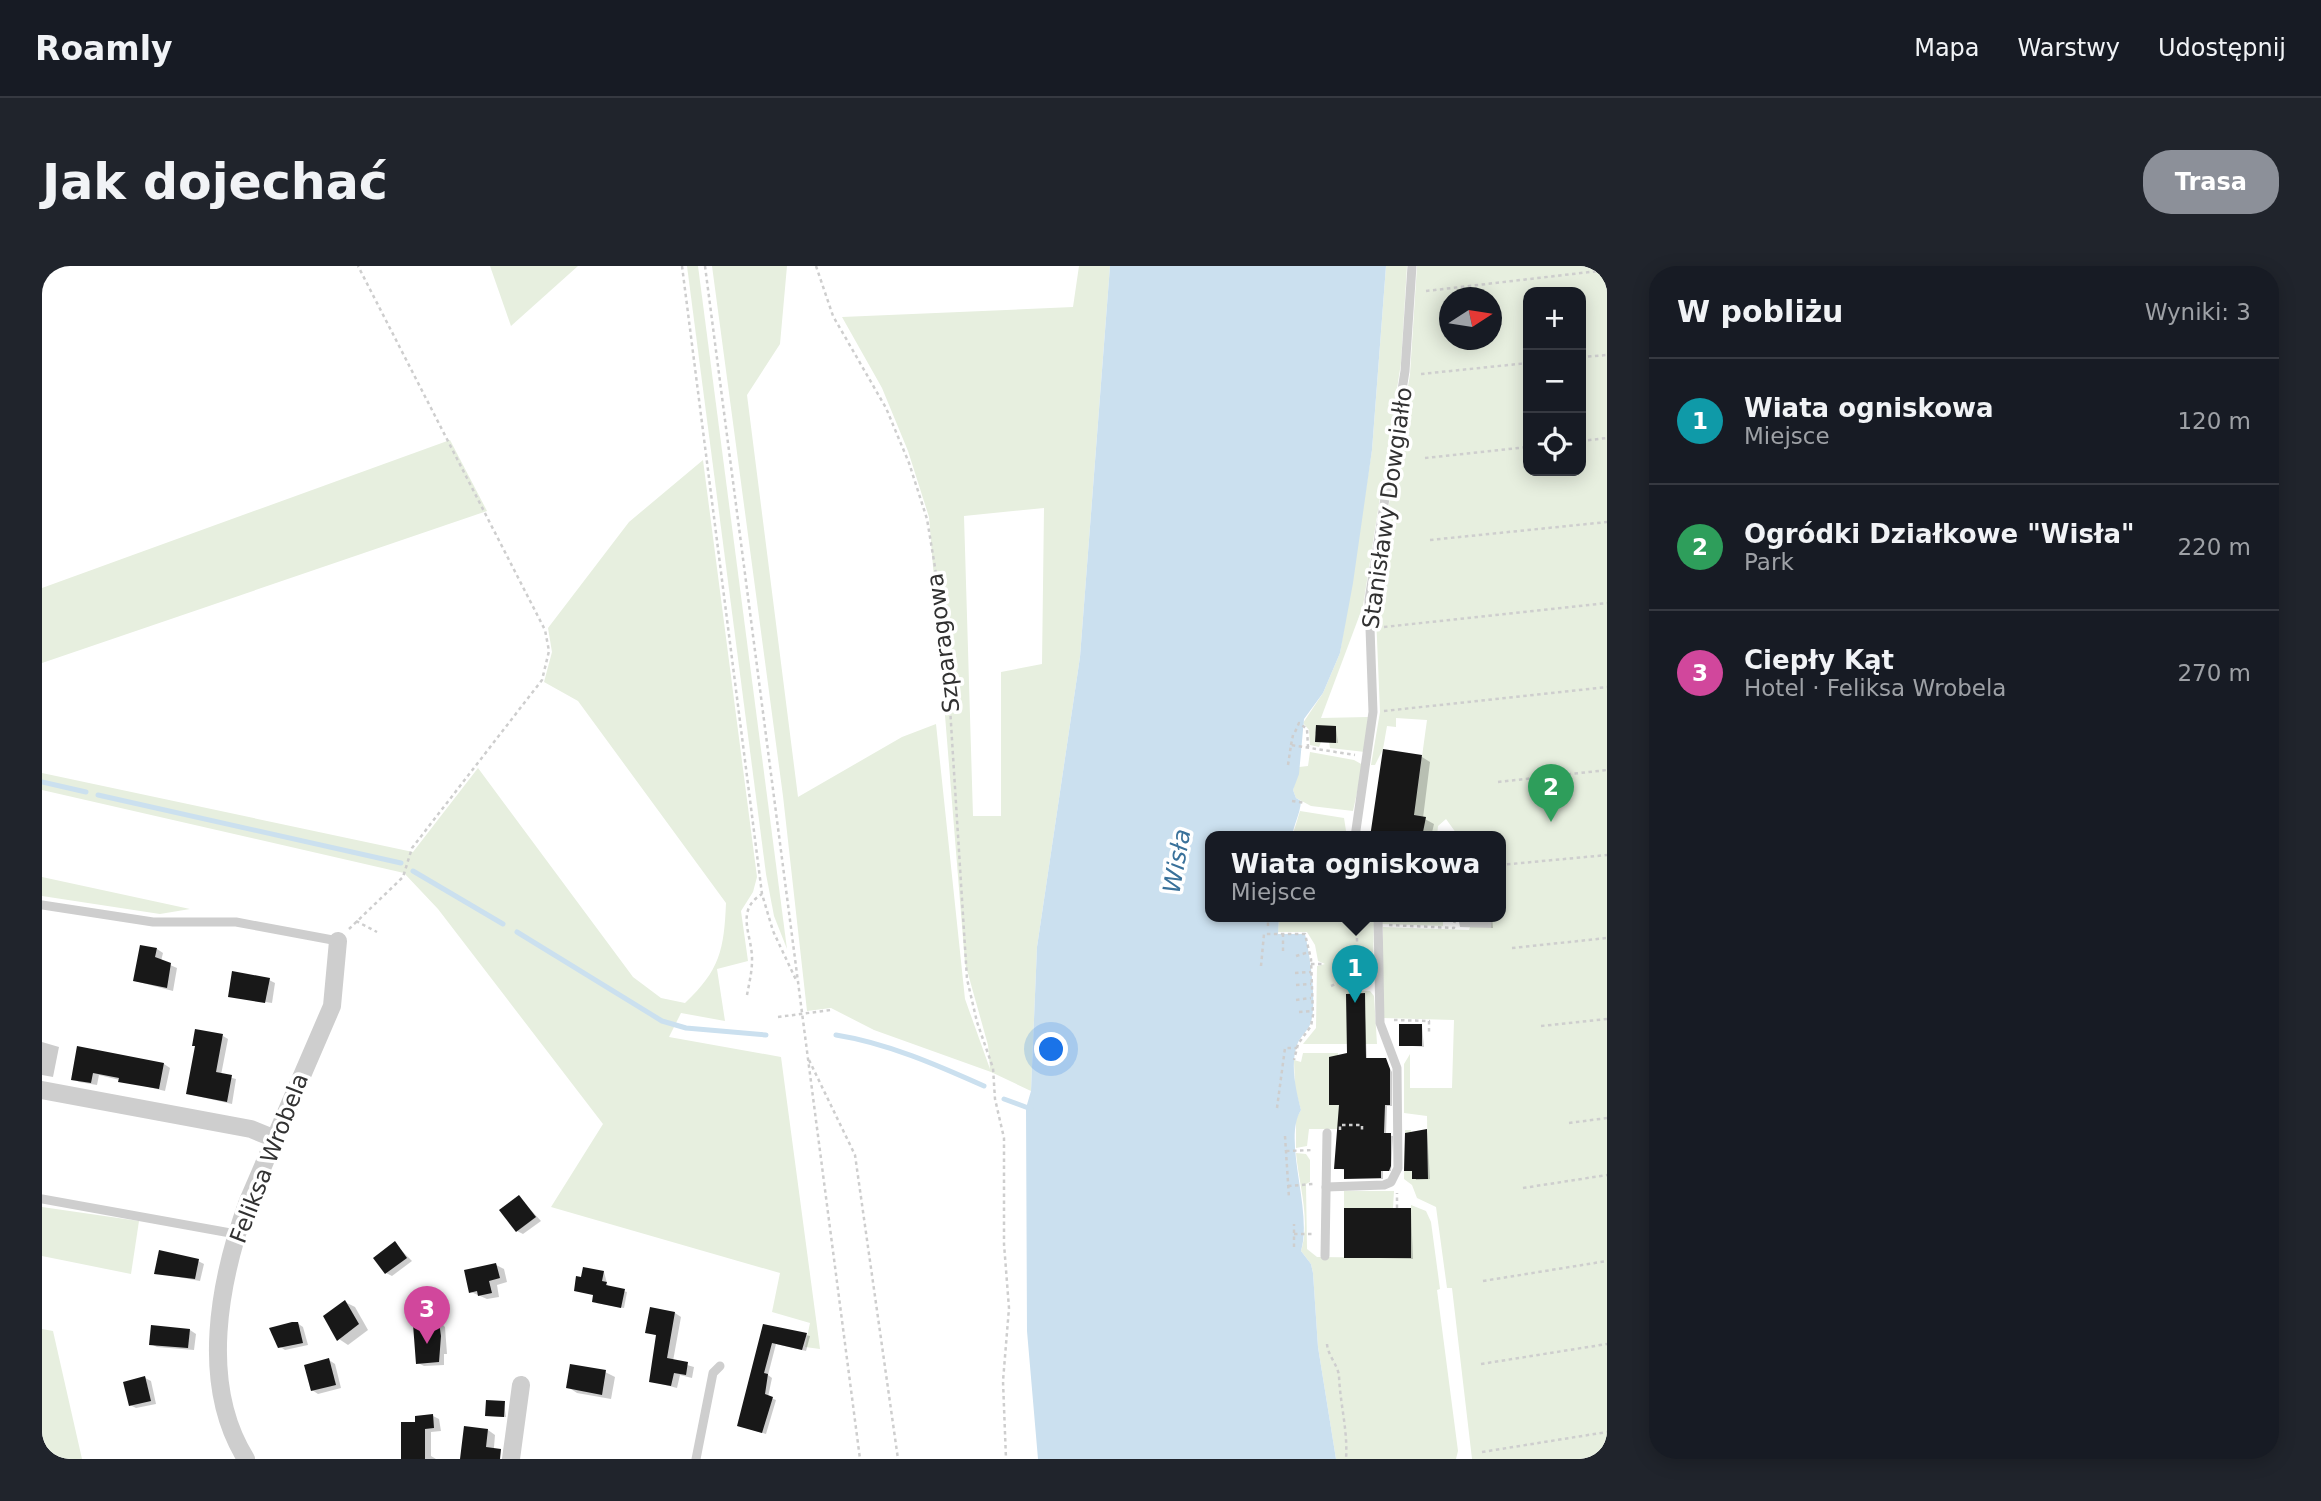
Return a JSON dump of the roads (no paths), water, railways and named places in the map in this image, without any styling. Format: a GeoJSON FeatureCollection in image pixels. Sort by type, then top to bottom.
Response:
{"type":"FeatureCollection","features":[{"type":"Feature","properties":{"kind":"street","name":"Feliksa Wrobela"},"geometry":{"type":"LineString","coordinates":[[246,1459],[227,1421],[219,1373],[223,1303],[236,1234],[273,1138],[332,1006],[338,940]]}},
{"type":"Feature","properties":{"kind":"street"},"geometry":{"type":"LineString","coordinates":[[42,1090],[251,1129],[273,1138]]}},
{"type":"Feature","properties":{"kind":"street"},"geometry":{"type":"LineString","coordinates":[[511,1459],[521,1385]]}},
{"type":"Feature","properties":{"kind":"lane","name":"Stanisławy Dowgiałło"},"geometry":{"type":"LineString","coordinates":[[1355,831],[1371,728],[1368,608],[1405,371],[1412,266]]}},
{"type":"Feature","properties":{"kind":"lane"},"geometry":{"type":"LineString","coordinates":[[42,905],[152,922],[236,922],[338,940]]}},
{"type":"Feature","properties":{"kind":"lane"},"geometry":{"type":"LineString","coordinates":[[1326,1187],[1384,1185],[1391,1182],[1398,1168],[1397,1068],[1380,1020],[1378,922]]}},
{"type":"Feature","properties":{"kind":"lane"},"geometry":{"type":"LineString","coordinates":[[1325,1256],[1327,1133]]}},
{"type":"Feature","properties":{"kind":"lane"},"geometry":{"type":"LineString","coordinates":[[42,1199],[236,1234]]}},
{"type":"Feature","properties":{"kind":"lane"},"geometry":{"type":"LineString","coordinates":[[696,1459],[713,1373],[720,1366]]}},
{"type":"Feature","properties":{"kind":"water","name":"Wisła"},"geometry":{"type":"Polygon","coordinates":[[[1110,266],[1386,266],[1372,450],[1353,583],[1340,653],[1323,693],[1304,719],[1299,774],[1293,790],[1296,798],[1301,801],[1293,831],[1205,831],[1205,922],[1279,922],[1278,934],[1305,934],[1307,943],[1313,1013],[1310,1025],[1298,1042],[1294,1061],[1294,1078],[1301,1110],[1296,1123],[1295,1139],[1304,1234],[1301,1251],[1311,1264],[1313,1273],[1318,1347],[1336,1459],[1038,1459],[1027,1331],[1026,1108],[1031,1091],[1037,947],[1080,657],[1110,266]]]}},
{"type":"Feature","properties":{"kind":"waterway"},"geometry":{"type":"LineString","coordinates":[[42,782],[86,792]]}},
{"type":"Feature","properties":{"kind":"waterway"},"geometry":{"type":"LineString","coordinates":[[98,795],[401,863]]}},
{"type":"Feature","properties":{"kind":"waterway"},"geometry":{"type":"LineString","coordinates":[[413,871],[503,924]]}},
{"type":"Feature","properties":{"kind":"waterway"},"geometry":{"type":"LineString","coordinates":[[517,932],[662,1021],[686,1028],[766,1035]]}},
{"type":"Feature","properties":{"kind":"waterway"},"geometry":{"type":"LineString","coordinates":[[836,1035],[893,1049],[984,1086]]}},
{"type":"Feature","properties":{"kind":"waterway"},"geometry":{"type":"LineString","coordinates":[[1004,1099],[1031,1109]]}},
{"type":"Feature","properties":{"kind":"place","name":"Ogródki Działkowe \"Wisła\""},"geometry":{"type":"Point","coordinates":[1551,822]}},
{"type":"Feature","properties":{"kind":"place","name":"Wiata ogniskowa"},"geometry":{"type":"Point","coordinates":[1355,1003]}},
{"type":"Feature","properties":{"kind":"place","name":"Ciepły Kąt"},"geometry":{"type":"Point","coordinates":[427,1344]}}]}
